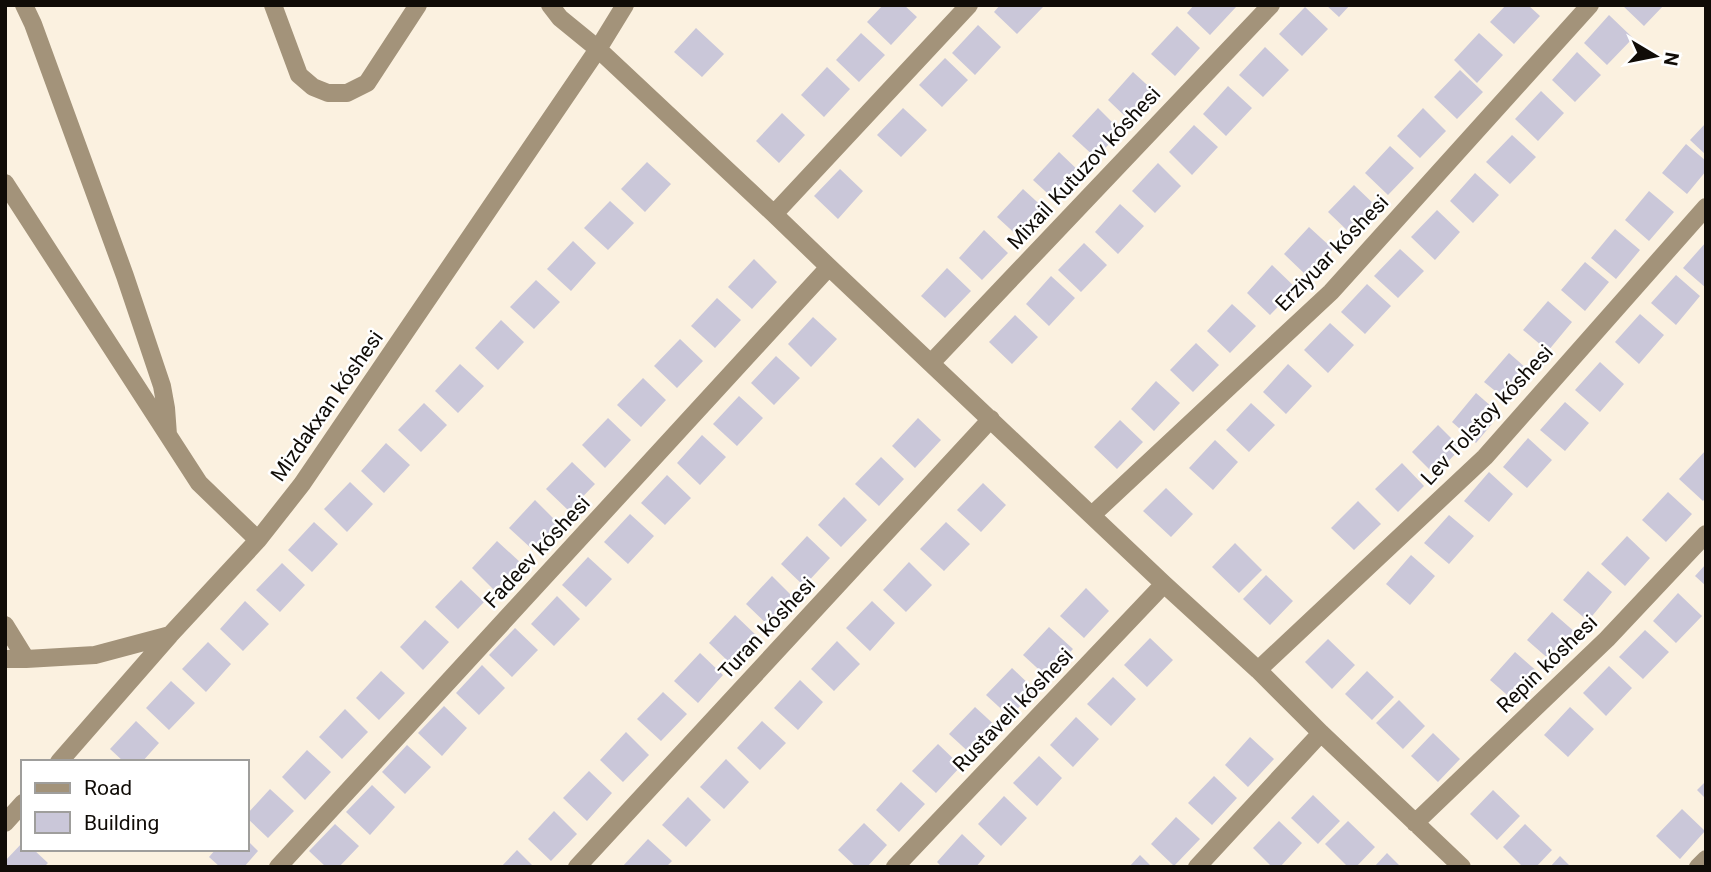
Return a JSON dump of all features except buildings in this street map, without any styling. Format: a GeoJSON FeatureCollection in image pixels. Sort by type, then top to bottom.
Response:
{"type":"FeatureCollection","features":[{"type":"Feature","properties":{"kind":"street"},"geometry":{"type":"LineString","coordinates":[[24,5],[125,276],[158,374],[166,408],[168,435]]}},
{"type":"Feature","properties":{"kind":"street"},"geometry":{"type":"LineString","coordinates":[[273,5],[299,75],[313,87],[328,93],[348,93],[367,83],[418,5]]}},
{"type":"Feature","properties":{"kind":"street"},"geometry":{"type":"LineString","coordinates":[[550,5],[560,18],[774,214],[1258,670],[1462,867]]}},
{"type":"Feature","properties":{"kind":"street","name":"Mizdakxan kóshesi"},"geometry":{"type":"LineString","coordinates":[[61,760],[170,635],[258,540],[302,484],[598,50],[625,5]]}},
{"type":"Feature","properties":{"kind":"street"},"geometry":{"type":"LineString","coordinates":[[774,214],[969,5]]}},
{"type":"Feature","properties":{"kind":"street","name":"Mixail Kutuzov kóshesi"},"geometry":{"type":"LineString","coordinates":[[931,363],[1270,5]]}},
{"type":"Feature","properties":{"kind":"street","name":"Erziyuar kóshesi"},"geometry":{"type":"LineString","coordinates":[[1092,516],[1331,292],[1590,5]]}},
{"type":"Feature","properties":{"kind":"street"},"geometry":{"type":"LineString","coordinates":[[5,183],[199,483],[258,540]]}},
{"type":"Feature","properties":{"kind":"street","name":"Lev Tolstoy kóshesi"},"geometry":{"type":"LineString","coordinates":[[1258,670],[1485,457],[1706,207]]}},
{"type":"Feature","properties":{"kind":"street","name":"Fadeev kóshesi"},"geometry":{"type":"LineString","coordinates":[[278,867],[829,267]]}},
{"type":"Feature","properties":{"kind":"street","name":"Turan kóshesi"},"geometry":{"type":"LineString","coordinates":[[577,867],[991,419]]}},
{"type":"Feature","properties":{"kind":"street","name":"Repin kóshesi"},"geometry":{"type":"LineString","coordinates":[[1415,822],[1607,639],[1706,534]]}},
{"type":"Feature","properties":{"kind":"street","name":"Rustaveli kóshesi"},"geometry":{"type":"LineString","coordinates":[[895,867],[1164,584]]}},
{"type":"Feature","properties":{"kind":"street"},"geometry":{"type":"LineString","coordinates":[[5,625],[26,659]]}},
{"type":"Feature","properties":{"kind":"street"},"geometry":{"type":"LineString","coordinates":[[5,659],[95,655],[170,635]]}},
{"type":"Feature","properties":{"kind":"street"},"geometry":{"type":"LineString","coordinates":[[1196,867],[1321,733]]}},
{"type":"Feature","properties":{"kind":"street"},"geometry":{"type":"LineString","coordinates":[[5,822],[21,805]]}},
{"type":"Feature","properties":{"kind":"street"},"geometry":{"type":"LineString","coordinates":[[1699,867],[1706,859]]}}]}
